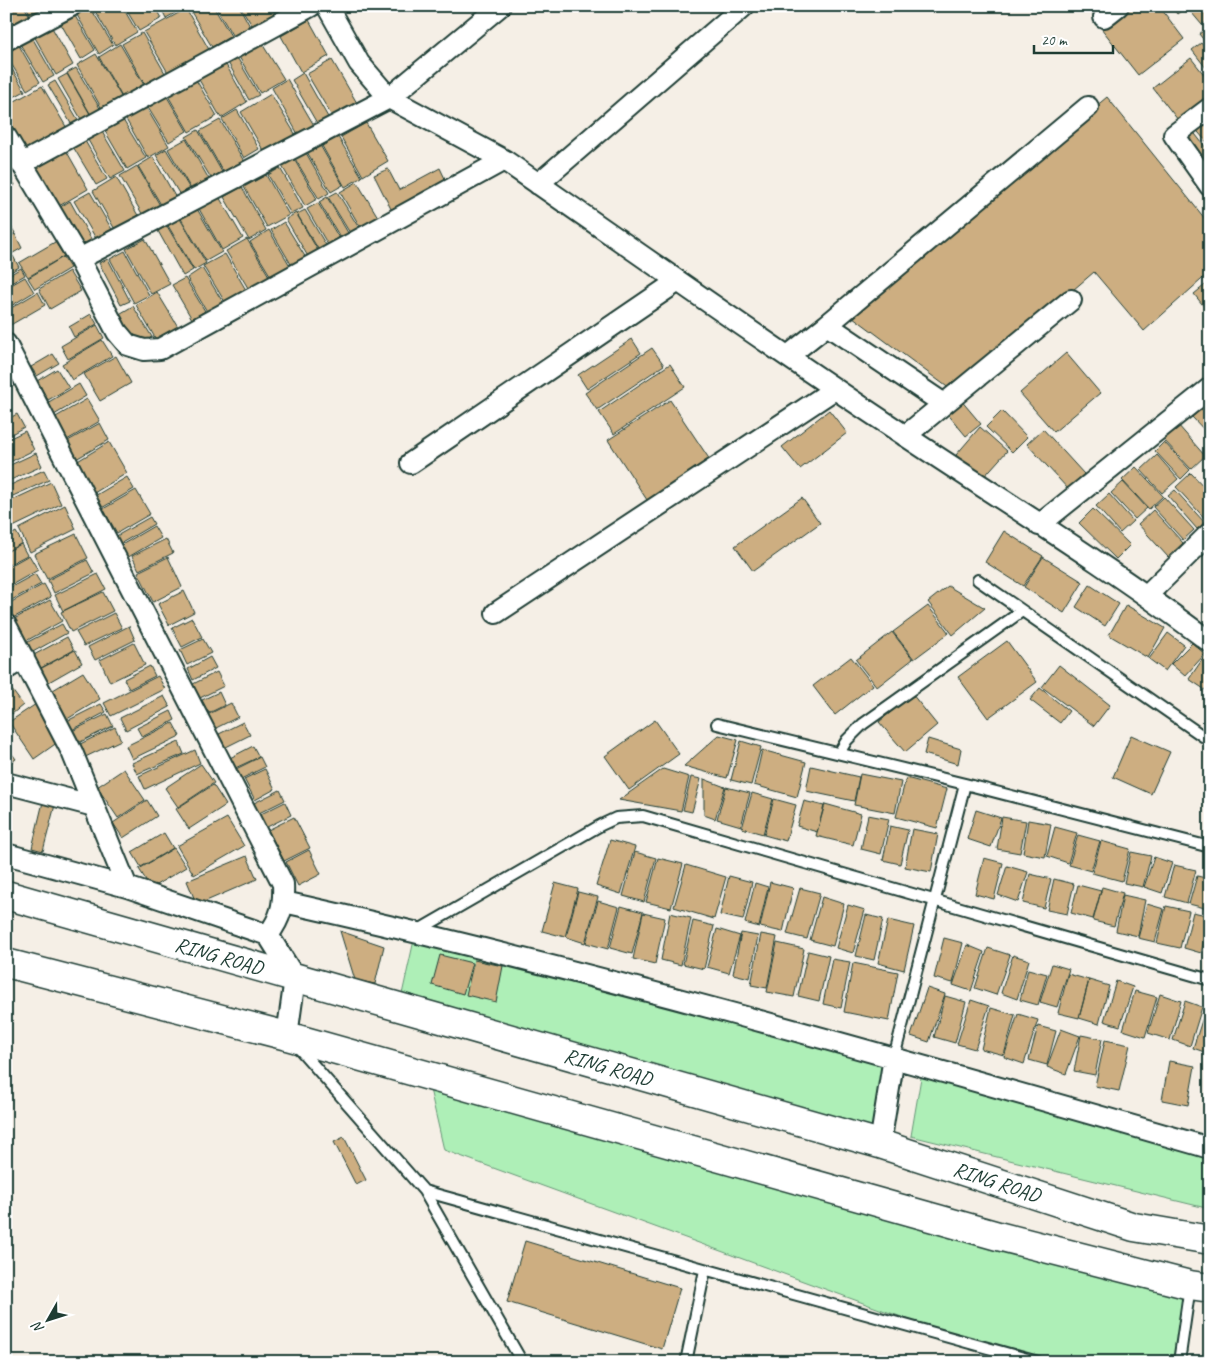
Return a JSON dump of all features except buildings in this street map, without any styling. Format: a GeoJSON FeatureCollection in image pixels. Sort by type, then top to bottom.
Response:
{"type":"FeatureCollection","features":[{"type":"Feature","properties":{"kind":"main road","name":"RING ROAD"},"geometry":{"type":"LineString","coordinates":[[6,895],[880,1144],[1134,1227],[1210,1240]]}},
{"type":"Feature","properties":{"kind":"main road"},"geometry":{"type":"LineString","coordinates":[[6,963],[288,1036],[998,1236],[1200,1286]]}},
{"type":"Feature","properties":{"kind":"street"},"geometry":{"type":"LineString","coordinates":[[6,40],[71,6]]}},
{"type":"Feature","properties":{"kind":"street"},"geometry":{"type":"LineString","coordinates":[[21,164],[311,6]]}},
{"type":"Feature","properties":{"kind":"street"},"geometry":{"type":"LineString","coordinates":[[328,6],[359,63],[389,98],[504,160],[834,389],[1089,555],[1210,642]]}},
{"type":"Feature","properties":{"kind":"street"},"geometry":{"type":"LineString","coordinates":[[79,259],[389,98],[500,6]]}},
{"type":"Feature","properties":{"kind":"street"},"geometry":{"type":"LineString","coordinates":[[538,184],[744,6]]}},
{"type":"Feature","properties":{"kind":"street"},"geometry":{"type":"LineString","coordinates":[[788,356],[1088,108]]}},
{"type":"Feature","properties":{"kind":"street"},"geometry":{"type":"LineString","coordinates":[[1210,108],[1174,135],[1210,186]]}},
{"type":"Feature","properties":{"kind":"street"},"geometry":{"type":"LineString","coordinates":[[6,137],[79,259],[117,332],[128,345],[144,350],[160,349],[504,160]]}},
{"type":"Feature","properties":{"kind":"street"},"geometry":{"type":"LineString","coordinates":[[411,463],[678,281]]}},
{"type":"Feature","properties":{"kind":"street"},"geometry":{"type":"LineString","coordinates":[[905,436],[1071,300]]}},
{"type":"Feature","properties":{"kind":"street"},"geometry":{"type":"LineString","coordinates":[[827,324],[944,404]]}},
{"type":"Feature","properties":{"kind":"street"},"geometry":{"type":"LineString","coordinates":[[6,344],[283,884],[284,902],[279,920],[268,934]]}},
{"type":"Feature","properties":{"kind":"street"},"geometry":{"type":"LineString","coordinates":[[1039,524],[1210,388]]}},
{"type":"Feature","properties":{"kind":"street"},"geometry":{"type":"LineString","coordinates":[[496,613],[834,389]]}},
{"type":"Feature","properties":{"kind":"street"},"geometry":{"type":"LineString","coordinates":[[1147,595],[1210,533]]}},
{"type":"Feature","properties":{"kind":"street"},"geometry":{"type":"LineString","coordinates":[[6,625],[72,752],[127,887]]}},
{"type":"Feature","properties":{"kind":"street"},"geometry":{"type":"LineString","coordinates":[[6,669],[24,658]]}},
{"type":"Feature","properties":{"kind":"street"},"geometry":{"type":"LineString","coordinates":[[6,783],[94,806]]}},
{"type":"Feature","properties":{"kind":"street"},"geometry":{"type":"LineString","coordinates":[[6,854],[127,887],[268,934],[295,978],[288,1036]]}},
{"type":"Feature","properties":{"kind":"street"},"geometry":{"type":"LineString","coordinates":[[284,902],[416,931],[894,1057],[1210,1148]]}},
{"type":"Feature","properties":{"kind":"street"},"geometry":{"type":"LineString","coordinates":[[880,1144],[894,1057]]}},
{"type":"Feature","properties":{"kind":"lane"},"geometry":{"type":"LineString","coordinates":[[978,580],[1210,741]]}},
{"type":"Feature","properties":{"kind":"lane"},"geometry":{"type":"LineString","coordinates":[[839,753],[847,740],[863,724],[1022,611]]}},
{"type":"Feature","properties":{"kind":"lane"},"geometry":{"type":"LineString","coordinates":[[717,724],[966,784],[1210,847]]}},
{"type":"Feature","properties":{"kind":"lane"},"geometry":{"type":"LineString","coordinates":[[894,1057],[966,784]]}},
{"type":"Feature","properties":{"kind":"lane"},"geometry":{"type":"LineString","coordinates":[[416,931],[601,825],[630,816],[643,816],[1210,980]]}},
{"type":"Feature","properties":{"kind":"lane"},"geometry":{"type":"LineString","coordinates":[[288,1036],[424,1191],[522,1362]]}},
{"type":"Feature","properties":{"kind":"lane"},"geometry":{"type":"LineString","coordinates":[[424,1191],[1038,1362]]}},
{"type":"Feature","properties":{"kind":"lane"},"geometry":{"type":"LineString","coordinates":[[686,1362],[705,1270]]}},
{"type":"Feature","properties":{"kind":"lane"},"geometry":{"type":"LineString","coordinates":[[1179,1362],[1200,1286]]}},
{"type":"Feature","properties":{"kind":"green space"},"geometry":{"type":"Polygon","coordinates":[[[416,931],[894,1057],[880,1144],[399,1008],[416,931]]]}},
{"type":"Feature","properties":{"kind":"green space"},"geometry":{"type":"Polygon","coordinates":[[[923,1066],[1210,1148],[1210,1209],[911,1136],[923,1066]]]}},
{"type":"Feature","properties":{"kind":"green space"},"geometry":{"type":"Polygon","coordinates":[[[427,1076],[1190,1285],[1179,1362],[1038,1362],[981,1346],[444,1150],[427,1076]]]}}]}
